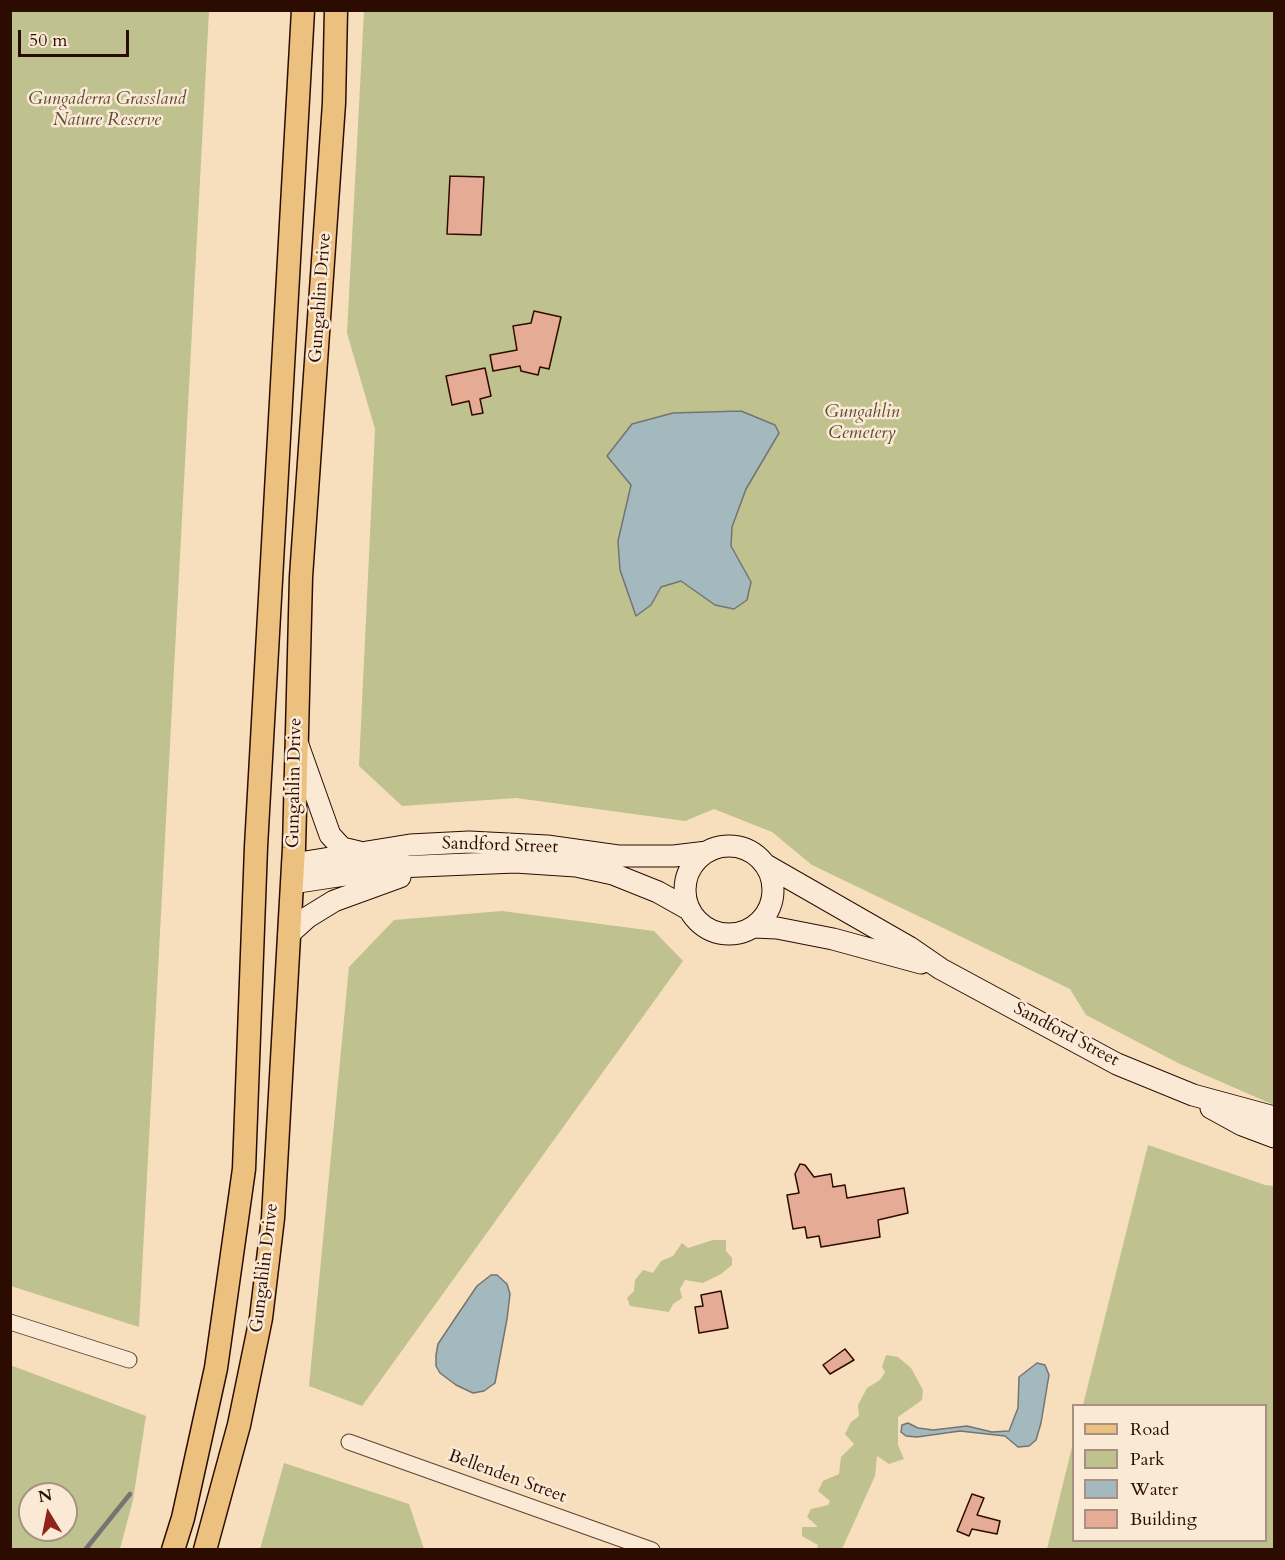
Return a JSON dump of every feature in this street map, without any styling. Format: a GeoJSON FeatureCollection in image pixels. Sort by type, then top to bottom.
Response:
{"type":"FeatureCollection","features":[{"type":"Feature","properties":{"kind":"main road","name":"Gungahlin Drive"},"geometry":{"type":"LineString","coordinates":[[173,1550],[183,1518],[216,1368],[244,1169],[255,876],[303,10]]}},
{"type":"Feature","properties":{"kind":"main road","name":"Gungahlin Drive"},"geometry":{"type":"LineString","coordinates":[[205,1550],[239,1425],[261,1318],[273,1218],[293,873],[301,577],[334,103],[336,10]]}},
{"type":"Feature","properties":{"kind":"main road"},"geometry":{"type":"LineString","coordinates":[[296,739],[330,835],[342,848],[361,852]]}},
{"type":"Feature","properties":{"kind":"main road","name":"Sandford Street"},"geometry":{"type":"LineString","coordinates":[[293,873],[361,852],[410,845],[486,842],[564,848],[618,856],[674,856],[707,852]]}},
{"type":"Feature","properties":{"kind":"main road"},"geometry":{"type":"LineString","coordinates":[[724,846],[741,848],[755,854],[766,865],[774,887],[773,899],[769,910],[754,927],[741,933],[715,932],[705,927],[690,910],[686,900],[687,878],[691,867],[707,852],[724,846]]}},
{"type":"Feature","properties":{"kind":"main road"},"geometry":{"type":"LineString","coordinates":[[289,934],[316,912],[351,893],[424,871],[471,862]]}},
{"type":"Feature","properties":{"kind":"main road","name":"Sandford Street"},"geometry":{"type":"LineString","coordinates":[[293,873],[471,862],[576,866],[632,880],[690,910]]}},
{"type":"Feature","properties":{"kind":"main road","name":"Sandford Street"},"geometry":{"type":"LineString","coordinates":[[766,865],[909,947],[942,969],[1117,1064],[1193,1095],[1275,1117]]}},
{"type":"Feature","properties":{"kind":"main road"},"geometry":{"type":"LineString","coordinates":[[255,876],[293,873]]}},
{"type":"Feature","properties":{"kind":"main road","name":"Sandford Street"},"geometry":{"type":"LineString","coordinates":[[754,927],[777,928],[833,939],[942,969]]}},
{"type":"Feature","properties":{"kind":"main road","name":"Sandford Street"},"geometry":{"type":"LineString","coordinates":[[1193,1095],[1242,1125],[1275,1137]]}},
{"type":"Feature","properties":{"kind":"street"},"geometry":{"type":"LineString","coordinates":[[10,1322],[129,1360]]}},
{"type":"Feature","properties":{"kind":"street","name":"Bellenden Street"},"geometry":{"type":"LineString","coordinates":[[349,1442],[652,1550]]}},
{"type":"Feature","properties":{"kind":"green space","name":"Gungaderra Grassland Nature Reserve"},"geometry":{"type":"Polygon","coordinates":[[[11,10],[209,11],[139,1327],[11,1286],[11,10]]]}},
{"type":"Feature","properties":{"kind":"green space","name":"Gungahlin Cemetery"},"geometry":{"type":"Polygon","coordinates":[[[364,11],[1274,11],[1274,1105],[1180,1064],[1086,1015],[1070,989],[812,865],[772,832],[714,809],[685,821],[516,798],[402,806],[359,766],[375,429],[347,333],[364,11]]]}},
{"type":"Feature","properties":{"kind":"green space"},"geometry":{"type":"Polygon","coordinates":[[[502,911],[654,931],[683,961],[362,1406],[309,1386],[349,967],[394,920],[502,911]]]}},
{"type":"Feature","properties":{"kind":"green space"},"geometry":{"type":"Polygon","coordinates":[[[1148,1145],[1265,1185],[1274,1186],[1274,1549],[1047,1549],[1072,1447],[1072,1542],[1267,1542],[1267,1404],[1083,1404],[1148,1145]]]}},
{"type":"Feature","properties":{"kind":"green space"},"geometry":{"type":"Polygon","coordinates":[[[713,1240],[726,1240],[726,1251],[732,1258],[732,1265],[721,1274],[703,1283],[685,1280],[680,1289],[682,1298],[673,1304],[669,1312],[630,1306],[627,1298],[634,1291],[635,1280],[643,1270],[653,1273],[661,1261],[673,1256],[682,1243],[688,1248],[713,1240]]]}},
{"type":"Feature","properties":{"kind":"green space"},"geometry":{"type":"Polygon","coordinates":[[[886,1355],[898,1357],[911,1368],[923,1390],[922,1400],[898,1417],[898,1445],[904,1459],[889,1464],[877,1456],[875,1476],[842,1549],[817,1549],[818,1545],[802,1536],[802,1527],[818,1527],[807,1517],[811,1509],[828,1505],[830,1501],[818,1491],[823,1481],[839,1474],[841,1457],[854,1444],[845,1434],[851,1422],[859,1416],[858,1405],[867,1388],[880,1380],[885,1372],[882,1367],[886,1355]]]}},
{"type":"Feature","properties":{"kind":"green space"},"geometry":{"type":"Polygon","coordinates":[[[10,1365],[146,1416],[133,1500],[120,1549],[11,1549],[10,1365]]]}},
{"type":"Feature","properties":{"kind":"green space"},"geometry":{"type":"Polygon","coordinates":[[[284,1463],[409,1504],[424,1549],[260,1549],[284,1463]]]}},
{"type":"Feature","properties":{"kind":"water"},"geometry":{"type":"Polygon","coordinates":[[[741,411],[775,425],[779,433],[746,489],[732,527],[731,546],[751,582],[747,600],[734,609],[715,605],[681,581],[661,587],[651,605],[636,616],[620,570],[618,541],[631,485],[607,456],[632,424],[673,413],[741,411]]]}},
{"type":"Feature","properties":{"kind":"water"},"geometry":{"type":"Polygon","coordinates":[[[491,1275],[497,1275],[507,1284],[510,1294],[507,1319],[495,1383],[484,1391],[473,1393],[456,1385],[440,1373],[436,1366],[436,1355],[438,1344],[477,1286],[491,1275]]]}},
{"type":"Feature","properties":{"kind":"water"},"geometry":{"type":"Polygon","coordinates":[[[1037,1363],[1045,1365],[1049,1375],[1041,1423],[1036,1440],[1029,1446],[1018,1447],[1005,1436],[960,1431],[917,1437],[906,1436],[901,1432],[902,1425],[908,1423],[918,1428],[933,1430],[967,1426],[992,1432],[1009,1431],[1018,1408],[1019,1377],[1037,1363]]]}},
{"type":"Feature","properties":{"kind":"building"},"geometry":{"type":"Polygon","coordinates":[[[450,176],[484,177],[481,235],[447,234],[450,176]]]}},
{"type":"Feature","properties":{"kind":"building"},"geometry":{"type":"Polygon","coordinates":[[[534,311],[561,317],[549,369],[540,367],[538,375],[521,371],[520,366],[493,371],[490,355],[517,350],[513,326],[531,323],[534,311]]]}},
{"type":"Feature","properties":{"kind":"building"},"geometry":{"type":"Polygon","coordinates":[[[485,368],[491,396],[480,399],[483,413],[472,415],[469,401],[452,405],[446,376],[485,368]]]}},
{"type":"Feature","properties":{"kind":"building"},"geometry":{"type":"Polygon","coordinates":[[[800,1164],[805,1165],[814,1177],[831,1174],[833,1187],[845,1185],[847,1198],[904,1188],[908,1213],[878,1220],[880,1237],[821,1247],[819,1236],[807,1238],[805,1227],[793,1229],[787,1195],[799,1193],[795,1174],[800,1164]]]}},
{"type":"Feature","properties":{"kind":"building"},"geometry":{"type":"Polygon","coordinates":[[[721,1291],[728,1328],[699,1333],[695,1307],[703,1306],[701,1295],[721,1291]]]}},
{"type":"Feature","properties":{"kind":"building"},"geometry":{"type":"Polygon","coordinates":[[[845,1349],[854,1360],[830,1374],[823,1365],[845,1349]]]}},
{"type":"Feature","properties":{"kind":"building"},"geometry":{"type":"Polygon","coordinates":[[[972,1494],[984,1498],[977,1515],[1000,1521],[997,1534],[972,1529],[969,1536],[957,1531],[972,1494]]]}},
{"type":"Feature","properties":{"kind":"waterway"},"geometry":{"type":"LineString","coordinates":[[85,1550],[130,1494]]}}]}
